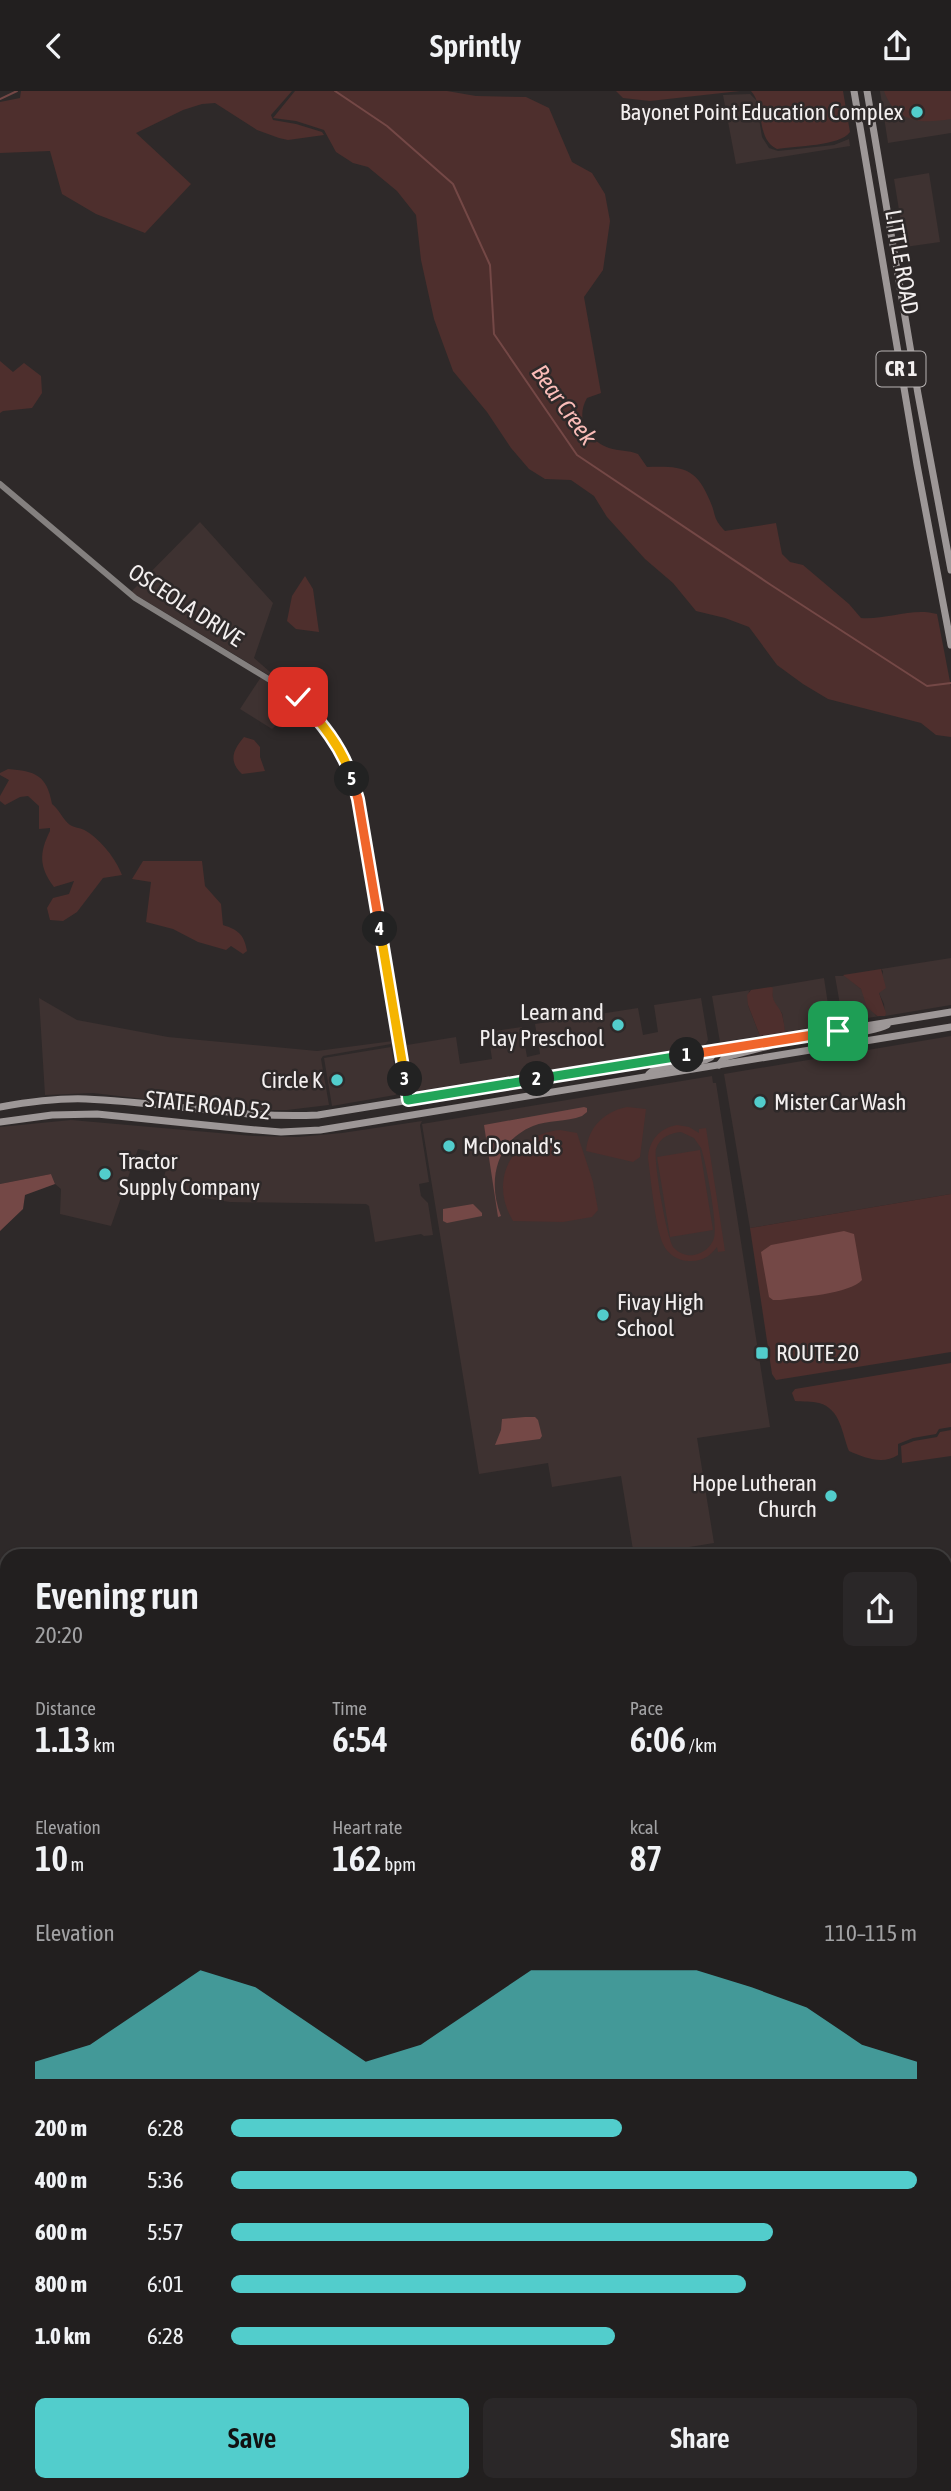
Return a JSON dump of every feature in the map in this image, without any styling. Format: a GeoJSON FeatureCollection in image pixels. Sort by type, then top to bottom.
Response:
{"type":"FeatureCollection","features":[{"type":"Feature","properties":{"kind":"main road","name":"LITTLE ROAD"},"geometry":{"type":"LineString","coordinates":[[854,91],[917,465],[951,645]]}},
{"type":"Feature","properties":{"kind":"main road","name":"LITTLE ROAD"},"geometry":{"type":"LineString","coordinates":[[867,91],[918,394],[951,570]]}},
{"type":"Feature","properties":{"kind":"main road","name":"STATE ROAD 52"},"geometry":{"type":"LineString","coordinates":[[0,1107],[85,1099],[281,1117],[318,1115],[951,1012]]}},
{"type":"Feature","properties":{"kind":"main road"},"geometry":{"type":"LineString","coordinates":[[823,1033],[840,1046],[843,1040],[850,1036],[883,1028],[894,1021]]}},
{"type":"Feature","properties":{"kind":"main road","name":"STATE ROAD 52"},"geometry":{"type":"LineString","coordinates":[[0,1122],[51,1115],[97,1114],[281,1132],[320,1129],[951,1027]]}},
{"type":"Feature","properties":{"kind":"main road"},"geometry":{"type":"LineString","coordinates":[[719,1065],[725,1057],[793,1038]]}},
{"type":"Feature","properties":{"kind":"main road"},"geometry":{"type":"LineString","coordinates":[[645,1076],[655,1069],[705,1060],[715,1051]]}},
{"type":"Feature","properties":{"kind":"street","name":"OSCEOLA DRIVE"},"geometry":{"type":"LineString","coordinates":[[0,484],[135,598],[298,697],[323,724],[345,760],[358,799],[408,1100]]}},
{"type":"Feature","properties":{"kind":"shaded area"},"geometry":{"type":"Polygon","coordinates":[[[21,91],[292,91],[271,115],[273,120],[296,124],[324,135],[288,140],[279,138],[257,130],[215,103],[183,110],[136,133],[191,184],[145,233],[96,214],[62,194],[50,151],[0,153],[0,102],[20,98],[21,91]]]}},
{"type":"Feature","properties":{"kind":"shaded area"},"geometry":{"type":"Polygon","coordinates":[[[295,91],[447,91],[476,96],[526,97],[549,108],[572,162],[592,173],[605,194],[610,221],[603,270],[584,297],[601,393],[587,398],[582,414],[585,428],[595,440],[609,448],[638,454],[647,467],[679,468],[693,475],[705,490],[716,520],[725,531],[776,523],[782,554],[790,562],[803,565],[849,604],[861,618],[919,612],[937,614],[951,687],[951,737],[936,735],[921,723],[828,699],[803,684],[777,665],[749,627],[696,611],[673,583],[645,559],[607,517],[594,496],[571,480],[545,479],[529,469],[453,371],[434,319],[421,260],[416,215],[397,191],[368,167],[353,163],[336,152],[324,130],[296,121],[273,118],[295,91]]]}},
{"type":"Feature","properties":{"kind":"shaded area"},"geometry":{"type":"Polygon","coordinates":[[[616,91],[740,91],[650,101],[623,98],[616,91]]]}},
{"type":"Feature","properties":{"kind":"shaded area"},"geometry":{"type":"Polygon","coordinates":[[[751,91],[843,91],[850,132],[845,137],[828,143],[777,149],[766,138],[756,98],[751,91]]]}},
{"type":"Feature","properties":{"kind":"shaded area","name":"Bayonet Point Education Complex"},"geometry":{"type":"Polygon","coordinates":[[[880,91],[951,91],[951,133],[888,143],[880,91]]]}},
{"type":"Feature","properties":{"kind":"shaded area"},"geometry":{"type":"Polygon","coordinates":[[[884,91],[951,91],[951,119],[911,119],[895,110],[884,91]]]}},
{"type":"Feature","properties":{"kind":"shaded area"},"geometry":{"type":"Polygon","coordinates":[[[750,94],[756,100],[762,137],[769,148],[778,151],[834,145],[849,139],[850,146],[736,164],[723,95],[750,94]]]}},
{"type":"Feature","properties":{"kind":"shaded area"},"geometry":{"type":"Polygon","coordinates":[[[929,173],[940,242],[905,247],[894,179],[929,173]]]}},
{"type":"Feature","properties":{"kind":"shaded area"},"geometry":{"type":"Polygon","coordinates":[[[0,361],[13,372],[24,363],[41,376],[42,393],[32,408],[0,413],[0,361]]]}},
{"type":"Feature","properties":{"kind":"shaded area"},"geometry":{"type":"Polygon","coordinates":[[[200,522],[273,603],[254,658],[285,685],[131,592],[200,522]]]}},
{"type":"Feature","properties":{"kind":"shaded area"},"geometry":{"type":"Polygon","coordinates":[[[305,576],[313,589],[319,632],[296,629],[287,621],[292,596],[305,576]]]}},
{"type":"Feature","properties":{"kind":"shaded area"},"geometry":{"type":"Polygon","coordinates":[[[261,677],[300,703],[272,729],[240,709],[261,677]]]}},
{"type":"Feature","properties":{"kind":"shaded area"},"geometry":{"type":"Polygon","coordinates":[[[244,737],[254,740],[260,747],[265,771],[242,774],[235,765],[234,755],[244,737]]]}},
{"type":"Feature","properties":{"kind":"shaded area"},"geometry":{"type":"Polygon","coordinates":[[[8,769],[26,771],[38,776],[47,787],[52,804],[65,820],[97,839],[112,856],[122,875],[103,878],[77,912],[63,921],[50,920],[47,908],[53,898],[69,894],[74,881],[54,887],[45,873],[42,853],[50,828],[39,829],[39,806],[28,796],[5,805],[0,801],[9,780],[0,773],[8,769]]]}},
{"type":"Feature","properties":{"kind":"shaded area"},"geometry":{"type":"Polygon","coordinates":[[[143,861],[202,861],[205,886],[221,904],[223,925],[240,933],[247,951],[243,954],[231,946],[226,950],[198,942],[173,929],[146,922],[151,882],[132,879],[143,861]]]}},
{"type":"Feature","properties":{"kind":"shaded area"},"geometry":{"type":"Polygon","coordinates":[[[951,958],[951,1005],[885,1016],[879,993],[883,971],[881,969],[951,958]]]}},
{"type":"Feature","properties":{"kind":"shaded area"},"geometry":{"type":"Polygon","coordinates":[[[881,969],[886,988],[879,993],[886,1013],[885,1016],[877,1016],[867,1007],[861,989],[843,975],[881,969]]]}},
{"type":"Feature","properties":{"kind":"shaded area"},"geometry":{"type":"Polygon","coordinates":[[[384,974],[396,1042],[394,1047],[391,1044],[323,1056],[321,1059],[329,1105],[287,1110],[239,1110],[93,1093],[45,1095],[39,998],[77,1020],[168,1037],[317,1051],[393,1041],[384,974]]]}},
{"type":"Feature","properties":{"kind":"shaded area"},"geometry":{"type":"Polygon","coordinates":[[[844,975],[861,989],[876,1016],[880,1016],[843,1022],[835,976],[844,975]]]}},
{"type":"Feature","properties":{"kind":"shaded area"},"geometry":{"type":"Polygon","coordinates":[[[824,978],[831,1024],[785,1032],[782,1013],[776,1008],[771,987],[824,978]]]}},
{"type":"Feature","properties":{"kind":"shaded area"},"geometry":{"type":"Polygon","coordinates":[[[771,987],[774,1000],[782,1014],[785,1032],[760,1036],[747,995],[751,990],[771,987]]]}},
{"type":"Feature","properties":{"kind":"shaded area"},"geometry":{"type":"Polygon","coordinates":[[[751,990],[748,1005],[760,1036],[720,1042],[712,996],[751,990]]]}},
{"type":"Feature","properties":{"kind":"shaded area"},"geometry":{"type":"Polygon","coordinates":[[[701,998],[708,1040],[705,1045],[417,1091],[411,1086],[405,1049],[407,1045],[456,1037],[460,1064],[492,1059],[488,1032],[522,1027],[527,1057],[540,1054],[535,1024],[638,1008],[643,1035],[658,1032],[654,1005],[701,998]]]}},
{"type":"Feature","properties":{"kind":"shaded area"},"geometry":{"type":"Polygon","coordinates":[[[951,1036],[951,1194],[750,1228],[724,1074],[951,1036]]]}},
{"type":"Feature","properties":{"kind":"shaded area"},"geometry":{"type":"Polygon","coordinates":[[[391,1047],[399,1092],[395,1095],[332,1106],[324,1058],[391,1047]]]}},
{"type":"Feature","properties":{"kind":"shaded area","name":"Fivay High School"},"geometry":{"type":"Polygon","coordinates":[[[712,1076],[713,1083],[716,1083],[770,1427],[697,1438],[714,1543],[677,1549],[633,1549],[621,1476],[552,1487],[548,1463],[479,1474],[422,1124],[712,1076]]]}},
{"type":"Feature","properties":{"kind":"shaded area"},"geometry":{"type":"Polygon","coordinates":[[[584,1107],[587,1112],[582,1116],[533,1126],[510,1141],[498,1163],[495,1176],[501,1216],[498,1217],[484,1125],[584,1107]]]}},
{"type":"Feature","properties":{"kind":"shaded area"},"geometry":{"type":"Polygon","coordinates":[[[627,1107],[646,1109],[640,1157],[633,1162],[586,1151],[590,1135],[599,1122],[611,1113],[627,1107]]]}},
{"type":"Feature","properties":{"kind":"shaded area"},"geometry":{"type":"Polygon","coordinates":[[[71,1120],[253,1136],[298,1137],[422,1121],[420,1125],[429,1182],[419,1184],[421,1196],[428,1203],[433,1235],[421,1234],[375,1242],[369,1206],[366,1204],[230,1202],[185,1195],[185,1187],[164,1177],[167,1165],[149,1158],[150,1151],[138,1149],[111,1226],[60,1214],[61,1189],[55,1184],[51,1174],[0,1184],[0,1127],[71,1120]]]}},
{"type":"Feature","properties":{"kind":"shaded area"},"geometry":{"type":"Polygon","coordinates":[[[677,1125],[689,1127],[699,1133],[699,1129],[706,1128],[725,1251],[718,1252],[717,1247],[698,1261],[681,1260],[665,1248],[654,1202],[649,1152],[656,1136],[677,1125]],[[681,1132],[669,1135],[656,1149],[661,1200],[671,1242],[676,1250],[689,1255],[707,1249],[713,1241],[715,1231],[706,1166],[701,1148],[694,1138],[681,1132]]]}},
{"type":"Feature","properties":{"kind":"shaded area"},"geometry":{"type":"Polygon","coordinates":[[[560,1130],[577,1133],[593,1182],[598,1210],[592,1217],[563,1222],[513,1221],[503,1190],[509,1162],[517,1150],[529,1141],[560,1130]]]}},
{"type":"Feature","properties":{"kind":"shaded area"},"geometry":{"type":"Polygon","coordinates":[[[700,1150],[713,1230],[670,1237],[657,1157],[700,1150]]]}},
{"type":"Feature","properties":{"kind":"shaded area"},"geometry":{"type":"Polygon","coordinates":[[[51,1174],[55,1184],[25,1195],[23,1209],[0,1231],[0,1184],[51,1174]]]}},
{"type":"Feature","properties":{"kind":"shaded area"},"geometry":{"type":"Polygon","coordinates":[[[951,1194],[951,1352],[776,1380],[772,1374],[750,1228],[951,1194]]]}},
{"type":"Feature","properties":{"kind":"shaded area"},"geometry":{"type":"Polygon","coordinates":[[[473,1204],[482,1216],[447,1223],[443,1221],[443,1209],[473,1204]]]}},
{"type":"Feature","properties":{"kind":"shaded area"},"geometry":{"type":"Polygon","coordinates":[[[844,1231],[854,1234],[862,1280],[847,1289],[824,1294],[780,1300],[769,1297],[761,1252],[771,1245],[844,1231]]]}},
{"type":"Feature","properties":{"kind":"shaded area"},"geometry":{"type":"Polygon","coordinates":[[[951,1363],[951,1427],[898,1444],[898,1455],[886,1460],[868,1458],[849,1451],[840,1423],[832,1411],[819,1403],[795,1401],[792,1393],[795,1389],[951,1363]]]}},
{"type":"Feature","properties":{"kind":"shaded area"},"geometry":{"type":"Polygon","coordinates":[[[535,1417],[538,1420],[542,1436],[540,1439],[495,1445],[502,1419],[535,1417]]]}},
{"type":"Feature","properties":{"kind":"shaded area"},"geometry":{"type":"Polygon","coordinates":[[[951,1430],[951,1456],[902,1463],[901,1446],[937,1437],[940,1432],[951,1430]]]}},
{"type":"Feature","properties":{"kind":"waterway","name":"Bear Creek"},"geometry":{"type":"LineString","coordinates":[[0,99],[17,91]]}},
{"type":"Feature","properties":{"kind":"waterway","name":"Bear Creek"},"geometry":{"type":"LineString","coordinates":[[335,91],[387,126],[453,184],[490,265],[494,334],[577,455],[927,686],[951,683]]}},
{"type":"Feature","properties":{"kind":"place","name":"Bayonet Point Education Complex"},"geometry":{"type":"Point","coordinates":[917,112]}},
{"type":"Feature","properties":{"kind":"place","name":"Learn and Play Preschool"},"geometry":{"type":"Point","coordinates":[618,1025]}},
{"type":"Feature","properties":{"kind":"place","name":"Circle K"},"geometry":{"type":"Point","coordinates":[337,1080]}},
{"type":"Feature","properties":{"kind":"place","name":"Mister Car Wash"},"geometry":{"type":"Point","coordinates":[760,1102]}},
{"type":"Feature","properties":{"kind":"place","name":"McDonald's"},"geometry":{"type":"Point","coordinates":[449,1146]}},
{"type":"Feature","properties":{"kind":"place","name":"Tractor Supply Company"},"geometry":{"type":"Point","coordinates":[105,1174]}},
{"type":"Feature","properties":{"kind":"place","name":"Fivay High School"},"geometry":{"type":"Point","coordinates":[603,1315]}},
{"type":"Feature","properties":{"kind":"place","name":"ROUTE 20"},"geometry":{"type":"Point","coordinates":[762,1353]}},
{"type":"Feature","properties":{"kind":"place","name":"Hope Lutheran Church"},"geometry":{"type":"Point","coordinates":[831,1496]}},
{"type":"Feature","properties":{"kind":"route"},"geometry":{"type":"LineString","coordinates":[[298,697],[323,724],[345,760],[358,799],[408,1100],[838,1031]]}}]}
